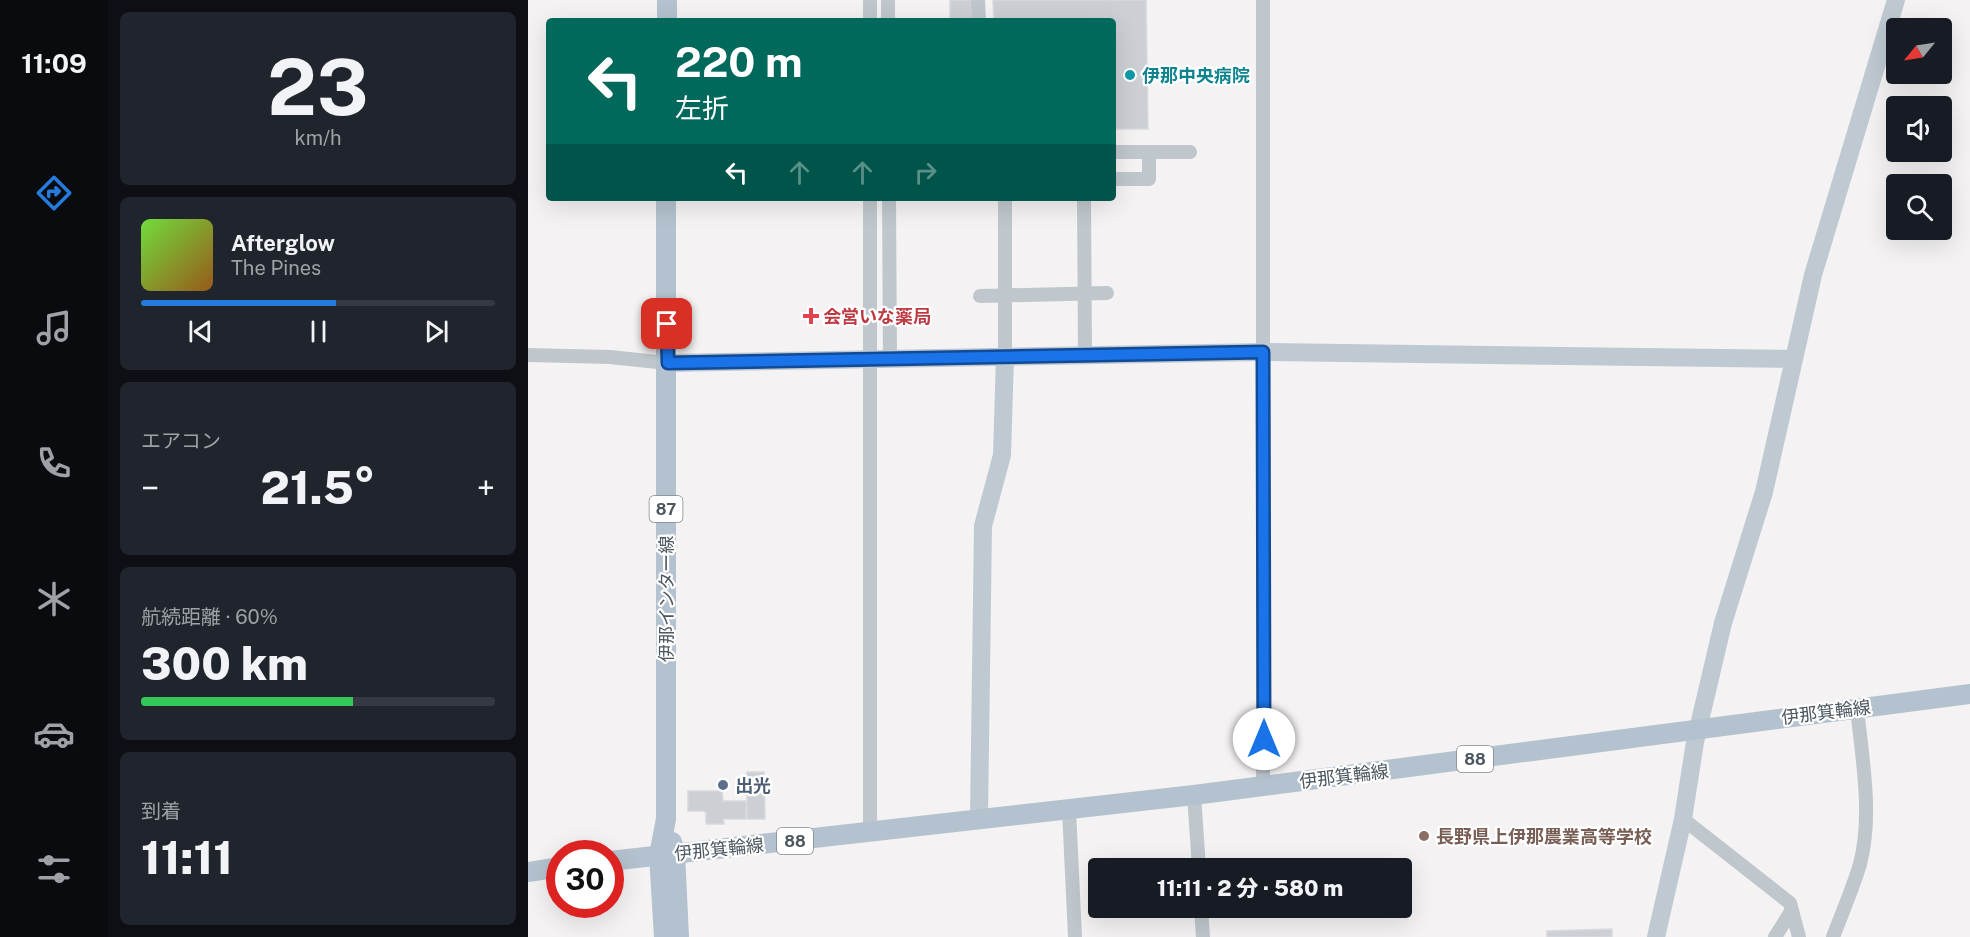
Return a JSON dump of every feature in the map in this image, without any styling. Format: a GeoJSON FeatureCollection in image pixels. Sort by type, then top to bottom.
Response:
{"type":"FeatureCollection","features":[{"type":"Feature","properties":{"kind":"main road"},"geometry":{"type":"LineString","coordinates":[[667,0],[667,18]]}},
{"type":"Feature","properties":{"kind":"main road","name":"伊那インター線"},"geometry":{"type":"LineString","coordinates":[[664,937],[667,854],[666,201]]}},
{"type":"Feature","properties":{"kind":"main road","name":"伊那箕輪線"},"geometry":{"type":"LineString","coordinates":[[624,859],[1194,795],[1970,694]]}},
{"type":"Feature","properties":{"kind":"main road","name":"伊那インター線"},"geometry":{"type":"LineString","coordinates":[[667,854],[679,937]]}},
{"type":"Feature","properties":{"kind":"main road"},"geometry":{"type":"LineString","coordinates":[[528,872],[546,869]]}},
{"type":"Feature","properties":{"kind":"street"},"geometry":{"type":"LineString","coordinates":[[870,0],[870,18]]}},
{"type":"Feature","properties":{"kind":"street"},"geometry":{"type":"LineString","coordinates":[[888,0],[888,18]]}},
{"type":"Feature","properties":{"kind":"street"},"geometry":{"type":"LineString","coordinates":[[978,0],[978,18]]}},
{"type":"Feature","properties":{"kind":"street"},"geometry":{"type":"LineString","coordinates":[[1263,0],[1263,785]]}},
{"type":"Feature","properties":{"kind":"street"},"geometry":{"type":"LineString","coordinates":[[1656,937],[1723,623],[1764,492],[1792,359],[1813,275],[1896,0]]}},
{"type":"Feature","properties":{"kind":"street"},"geometry":{"type":"LineString","coordinates":[[1116,152],[1190,152]]}},
{"type":"Feature","properties":{"kind":"street"},"geometry":{"type":"LineString","coordinates":[[1116,179],[1149,179],[1149,152]]}},
{"type":"Feature","properties":{"kind":"street"},"geometry":{"type":"LineString","coordinates":[[870,201],[870,833]]}},
{"type":"Feature","properties":{"kind":"street"},"geometry":{"type":"LineString","coordinates":[[889,201],[890,359]]}},
{"type":"Feature","properties":{"kind":"street"},"geometry":{"type":"LineString","coordinates":[[979,818],[983,526],[1002,455],[1005,357],[1005,201]]}},
{"type":"Feature","properties":{"kind":"street"},"geometry":{"type":"LineString","coordinates":[[1084,201],[1085,354]]}},
{"type":"Feature","properties":{"kind":"street"},"geometry":{"type":"LineString","coordinates":[[980,296],[1107,293]]}},
{"type":"Feature","properties":{"kind":"street"},"geometry":{"type":"LineString","coordinates":[[528,356],[610,357],[668,363],[1263,352],[1792,359]]}},
{"type":"Feature","properties":{"kind":"street"},"geometry":{"type":"LineString","coordinates":[[1833,937],[1860,864],[1864,843],[1865,799],[1857,708]]}},
{"type":"Feature","properties":{"kind":"street"},"geometry":{"type":"LineString","coordinates":[[1194,795],[1198,858]]}},
{"type":"Feature","properties":{"kind":"street"},"geometry":{"type":"LineString","coordinates":[[1069,810],[1075,937]]}},
{"type":"Feature","properties":{"kind":"street"},"geometry":{"type":"LineString","coordinates":[[1683,819],[1790,903],[1799,937]]}},
{"type":"Feature","properties":{"kind":"street"},"geometry":{"type":"LineString","coordinates":[[1775,937],[1792,910]]}},
{"type":"Feature","properties":{"kind":"street"},"geometry":{"type":"LineString","coordinates":[[1202,918],[1203,937]]}},
{"type":"Feature","properties":{"kind":"building"},"geometry":{"type":"Polygon","coordinates":[[[950,0],[972,0],[972,18],[950,18],[950,0]]]}},
{"type":"Feature","properties":{"kind":"building","name":"伊那中央病院"},"geometry":{"type":"Polygon","coordinates":[[[993,0],[1146,0],[1148,129],[1116,129],[1116,18],[994,18],[993,0]]]}},
{"type":"Feature","properties":{"kind":"building"},"geometry":{"type":"Polygon","coordinates":[[[747,772],[764,772],[765,819],[747,819],[747,772]]]}},
{"type":"Feature","properties":{"kind":"building"},"geometry":{"type":"Polygon","coordinates":[[[688,791],[722,791],[723,801],[746,801],[746,819],[723,819],[724,824],[706,824],[706,813],[688,811],[688,791]]]}},
{"type":"Feature","properties":{"kind":"building"},"geometry":{"type":"Polygon","coordinates":[[[1612,929],[1612,937],[1547,937],[1547,931],[1612,929]]]}},
{"type":"Feature","properties":{"kind":"place","name":"伊那中央病院"},"geometry":{"type":"Point","coordinates":[1130,75]}},
{"type":"Feature","properties":{"kind":"place","name":"会営いな薬局"},"geometry":{"type":"Point","coordinates":[811,316]}},
{"type":"Feature","properties":{"kind":"place","name":"出光"},"geometry":{"type":"Point","coordinates":[723,785]}},
{"type":"Feature","properties":{"kind":"place","name":"長野県上伊那農業高等学校"},"geometry":{"type":"Point","coordinates":[1424,836]}},
{"type":"Feature","properties":{"kind":"route"},"geometry":{"type":"LineString","coordinates":[[667,324],[668,363],[1263,352],[1264,739]]}}]}
